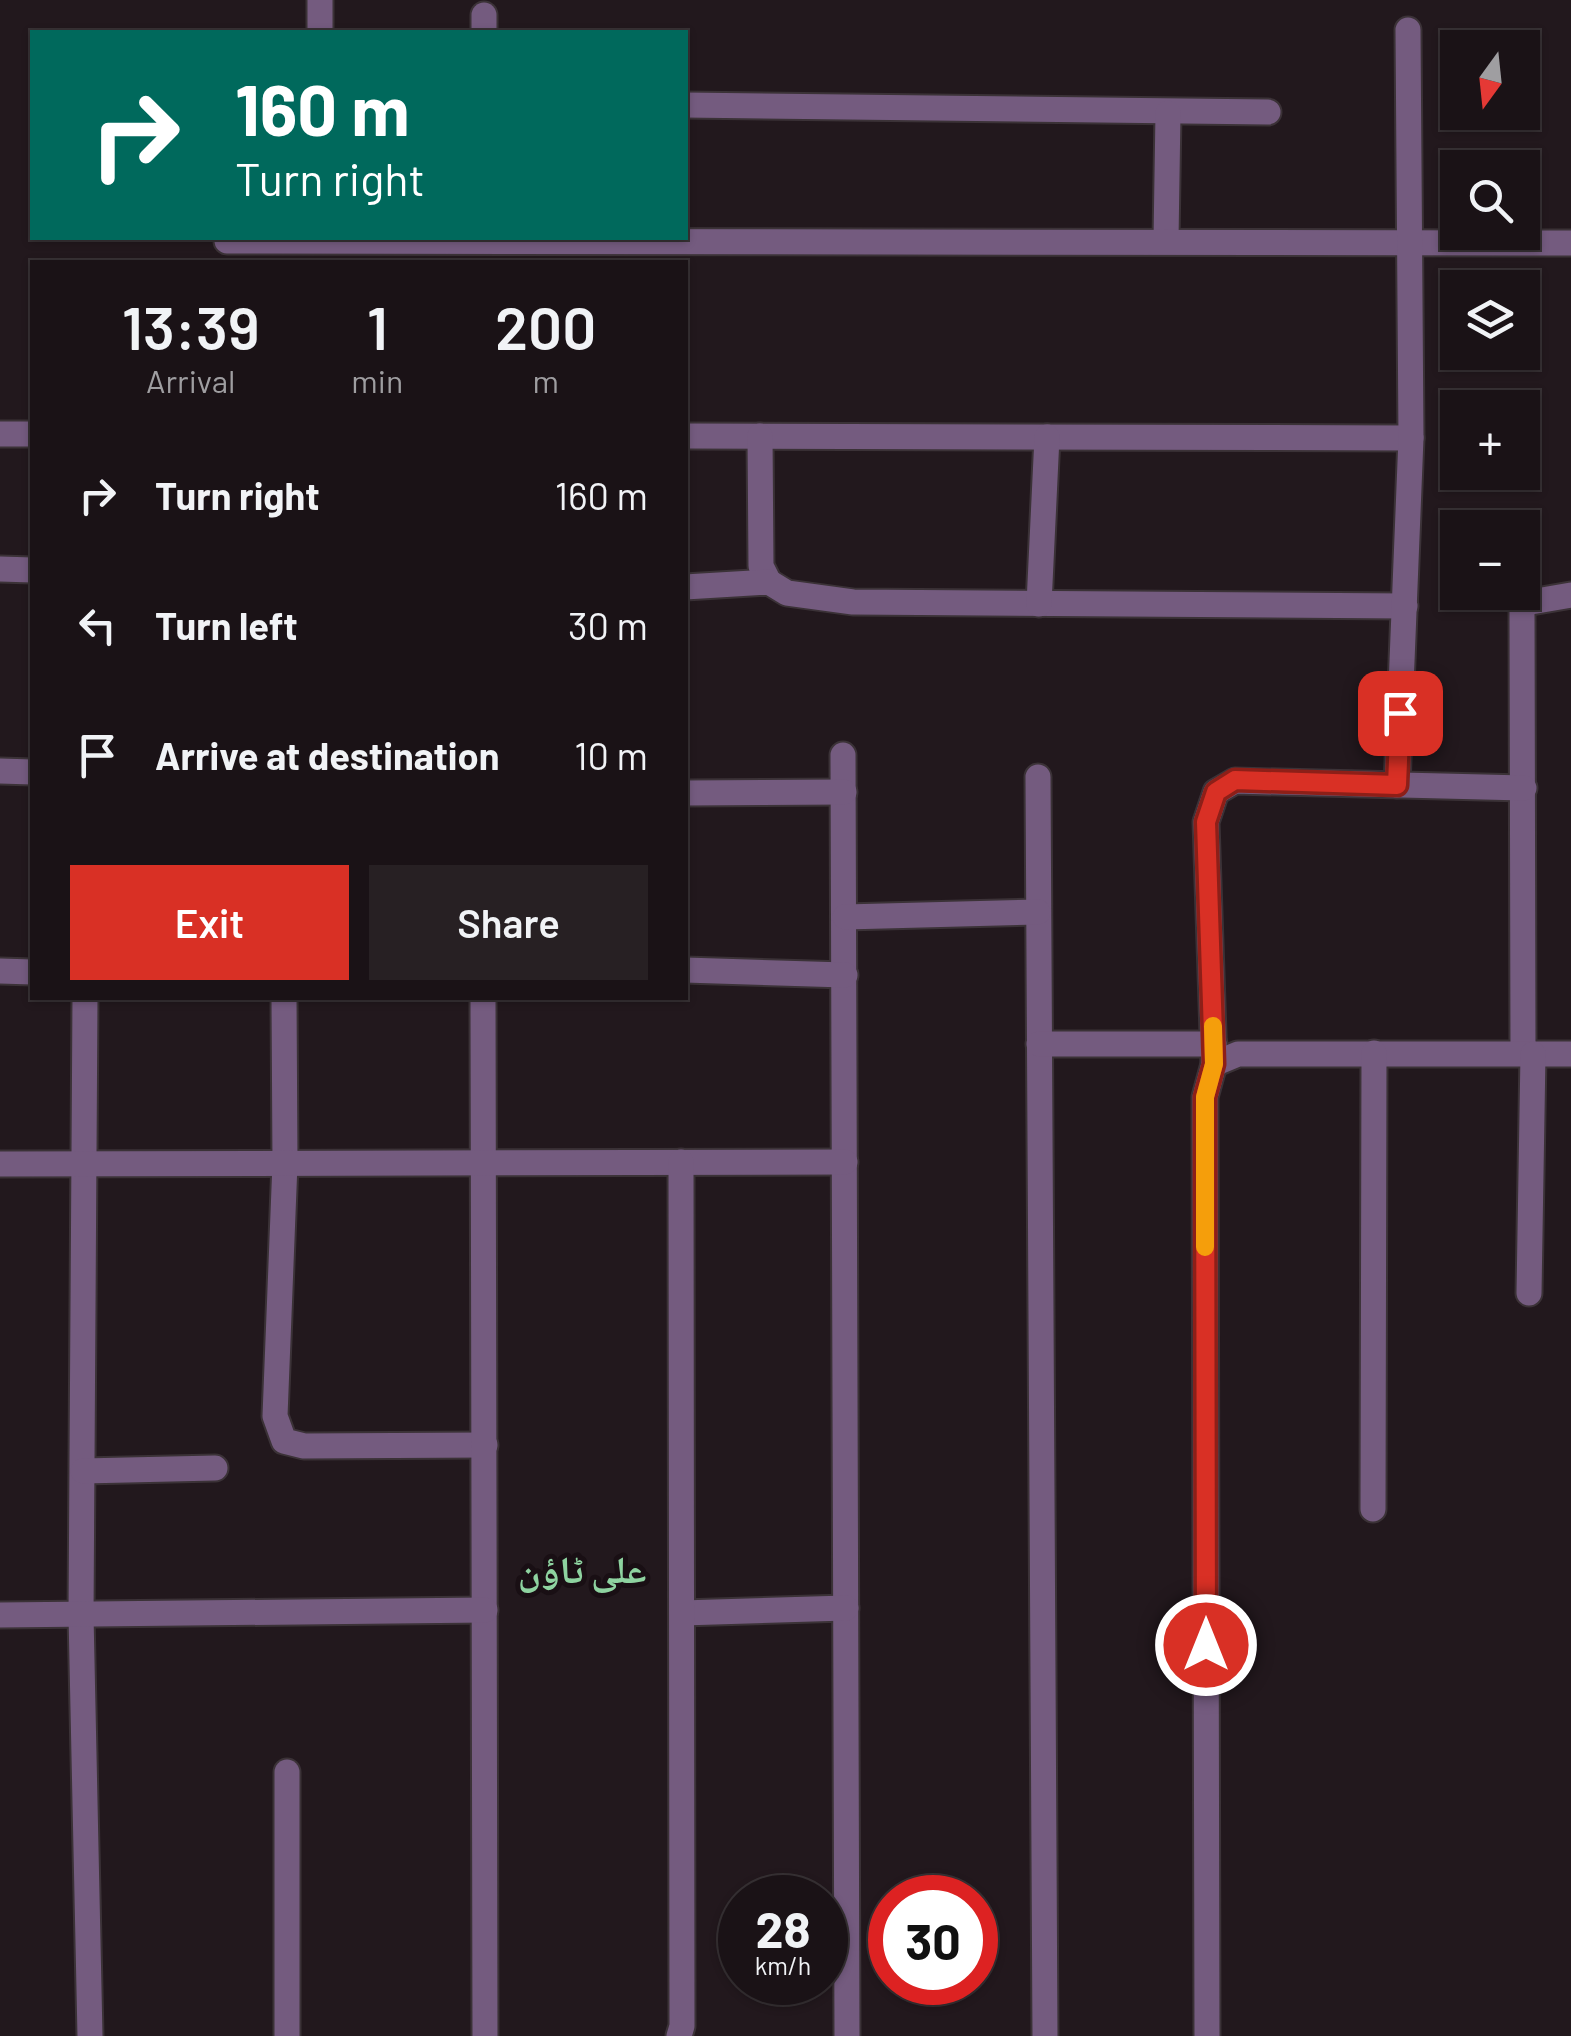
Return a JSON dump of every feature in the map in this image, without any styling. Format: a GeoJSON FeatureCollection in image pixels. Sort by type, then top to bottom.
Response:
{"type":"FeatureCollection","features":[{"type":"Feature","properties":{"kind":"street"},"geometry":{"type":"LineString","coordinates":[[320,0],[320,30]]}},
{"type":"Feature","properties":{"kind":"street"},"geometry":{"type":"LineString","coordinates":[[1397,785],[1411,438],[1408,30]]}},
{"type":"Feature","properties":{"kind":"street"},"geometry":{"type":"LineString","coordinates":[[688,106],[1268,112]]}},
{"type":"Feature","properties":{"kind":"street"},"geometry":{"type":"LineString","coordinates":[[1166,240],[1168,113]]}},
{"type":"Feature","properties":{"kind":"street"},"geometry":{"type":"LineString","coordinates":[[688,239],[1571,243]]}},
{"type":"Feature","properties":{"kind":"street"},"geometry":{"type":"LineString","coordinates":[[227,240],[321,240],[401,252],[471,240]]}},
{"type":"Feature","properties":{"kind":"street"},"geometry":{"type":"LineString","coordinates":[[0,434],[30,434]]}},
{"type":"Feature","properties":{"kind":"street"},"geometry":{"type":"LineString","coordinates":[[688,436],[1411,438]]}},
{"type":"Feature","properties":{"kind":"street"},"geometry":{"type":"LineString","coordinates":[[760,436],[762,566],[769,582]]}},
{"type":"Feature","properties":{"kind":"street"},"geometry":{"type":"LineString","coordinates":[[1039,604],[1047,437]]}},
{"type":"Feature","properties":{"kind":"street"},"geometry":{"type":"LineString","coordinates":[[0,569],[30,570]]}},
{"type":"Feature","properties":{"kind":"street"},"geometry":{"type":"LineString","coordinates":[[688,587],[769,582],[786,592],[853,602],[1405,606]]}},
{"type":"Feature","properties":{"kind":"street"},"geometry":{"type":"LineString","coordinates":[[1529,1293],[1522,612],[1525,603],[1536,598],[1571,595]]}},
{"type":"Feature","properties":{"kind":"street"},"geometry":{"type":"LineString","coordinates":[[843,755],[847,2036]]}},
{"type":"Feature","properties":{"kind":"street"},"geometry":{"type":"LineString","coordinates":[[0,771],[30,772]]}},
{"type":"Feature","properties":{"kind":"street"},"geometry":{"type":"LineString","coordinates":[[1038,777],[1045,2036]]}},
{"type":"Feature","properties":{"kind":"street"},"geometry":{"type":"LineString","coordinates":[[1207,2036],[1205,1097],[1214,1054],[1206,822],[1216,792],[1235,780],[1524,788]]}},
{"type":"Feature","properties":{"kind":"street"},"geometry":{"type":"LineString","coordinates":[[688,793],[844,792]]}},
{"type":"Feature","properties":{"kind":"street"},"geometry":{"type":"LineString","coordinates":[[845,917],[1038,912]]}},
{"type":"Feature","properties":{"kind":"street"},"geometry":{"type":"LineString","coordinates":[[688,970],[844,975]]}},
{"type":"Feature","properties":{"kind":"street"},"geometry":{"type":"LineString","coordinates":[[0,971],[30,972]]}},
{"type":"Feature","properties":{"kind":"street"},"geometry":{"type":"LineString","coordinates":[[86,1000],[81,1615],[90,2036]]}},
{"type":"Feature","properties":{"kind":"street"},"geometry":{"type":"LineString","coordinates":[[284,1000],[286,1163],[275,1416],[284,1441],[304,1446],[485,1445]]}},
{"type":"Feature","properties":{"kind":"street"},"geometry":{"type":"LineString","coordinates":[[484,1000],[485,2036]]}},
{"type":"Feature","properties":{"kind":"street"},"geometry":{"type":"LineString","coordinates":[[1039,1044],[1214,1054],[1571,1054]]}},
{"type":"Feature","properties":{"kind":"street"},"geometry":{"type":"LineString","coordinates":[[1373,1509],[1374,1053]]}},
{"type":"Feature","properties":{"kind":"street"},"geometry":{"type":"LineString","coordinates":[[678,2036],[682,2026],[680,1162]]}},
{"type":"Feature","properties":{"kind":"street"},"geometry":{"type":"LineString","coordinates":[[0,1164],[845,1162]]}},
{"type":"Feature","properties":{"kind":"street"},"geometry":{"type":"LineString","coordinates":[[83,1472],[215,1468]]}},
{"type":"Feature","properties":{"kind":"street"},"geometry":{"type":"LineString","coordinates":[[682,1613],[846,1608]]}},
{"type":"Feature","properties":{"kind":"street"},"geometry":{"type":"LineString","coordinates":[[0,1615],[485,1610]]}},
{"type":"Feature","properties":{"kind":"street"},"geometry":{"type":"LineString","coordinates":[[287,2036],[288,1772]]}},
{"type":"Feature","properties":{"kind":"slow traffic"},"geometry":{"type":"LineString","coordinates":[[1205,1247],[1205,1097],[1214,1064],[1213,1026]]}},
{"type":"Feature","properties":{"kind":"district","name":"علی ٹاؤن"},"geometry":{"type":"Point","coordinates":[582,1570]}},
{"type":"Feature","properties":{"kind":"route"},"geometry":{"type":"LineString","coordinates":[[1206,1645],[1205,1097],[1214,1064],[1206,822],[1216,792],[1235,780],[1397,785],[1400,713]]}}]}
